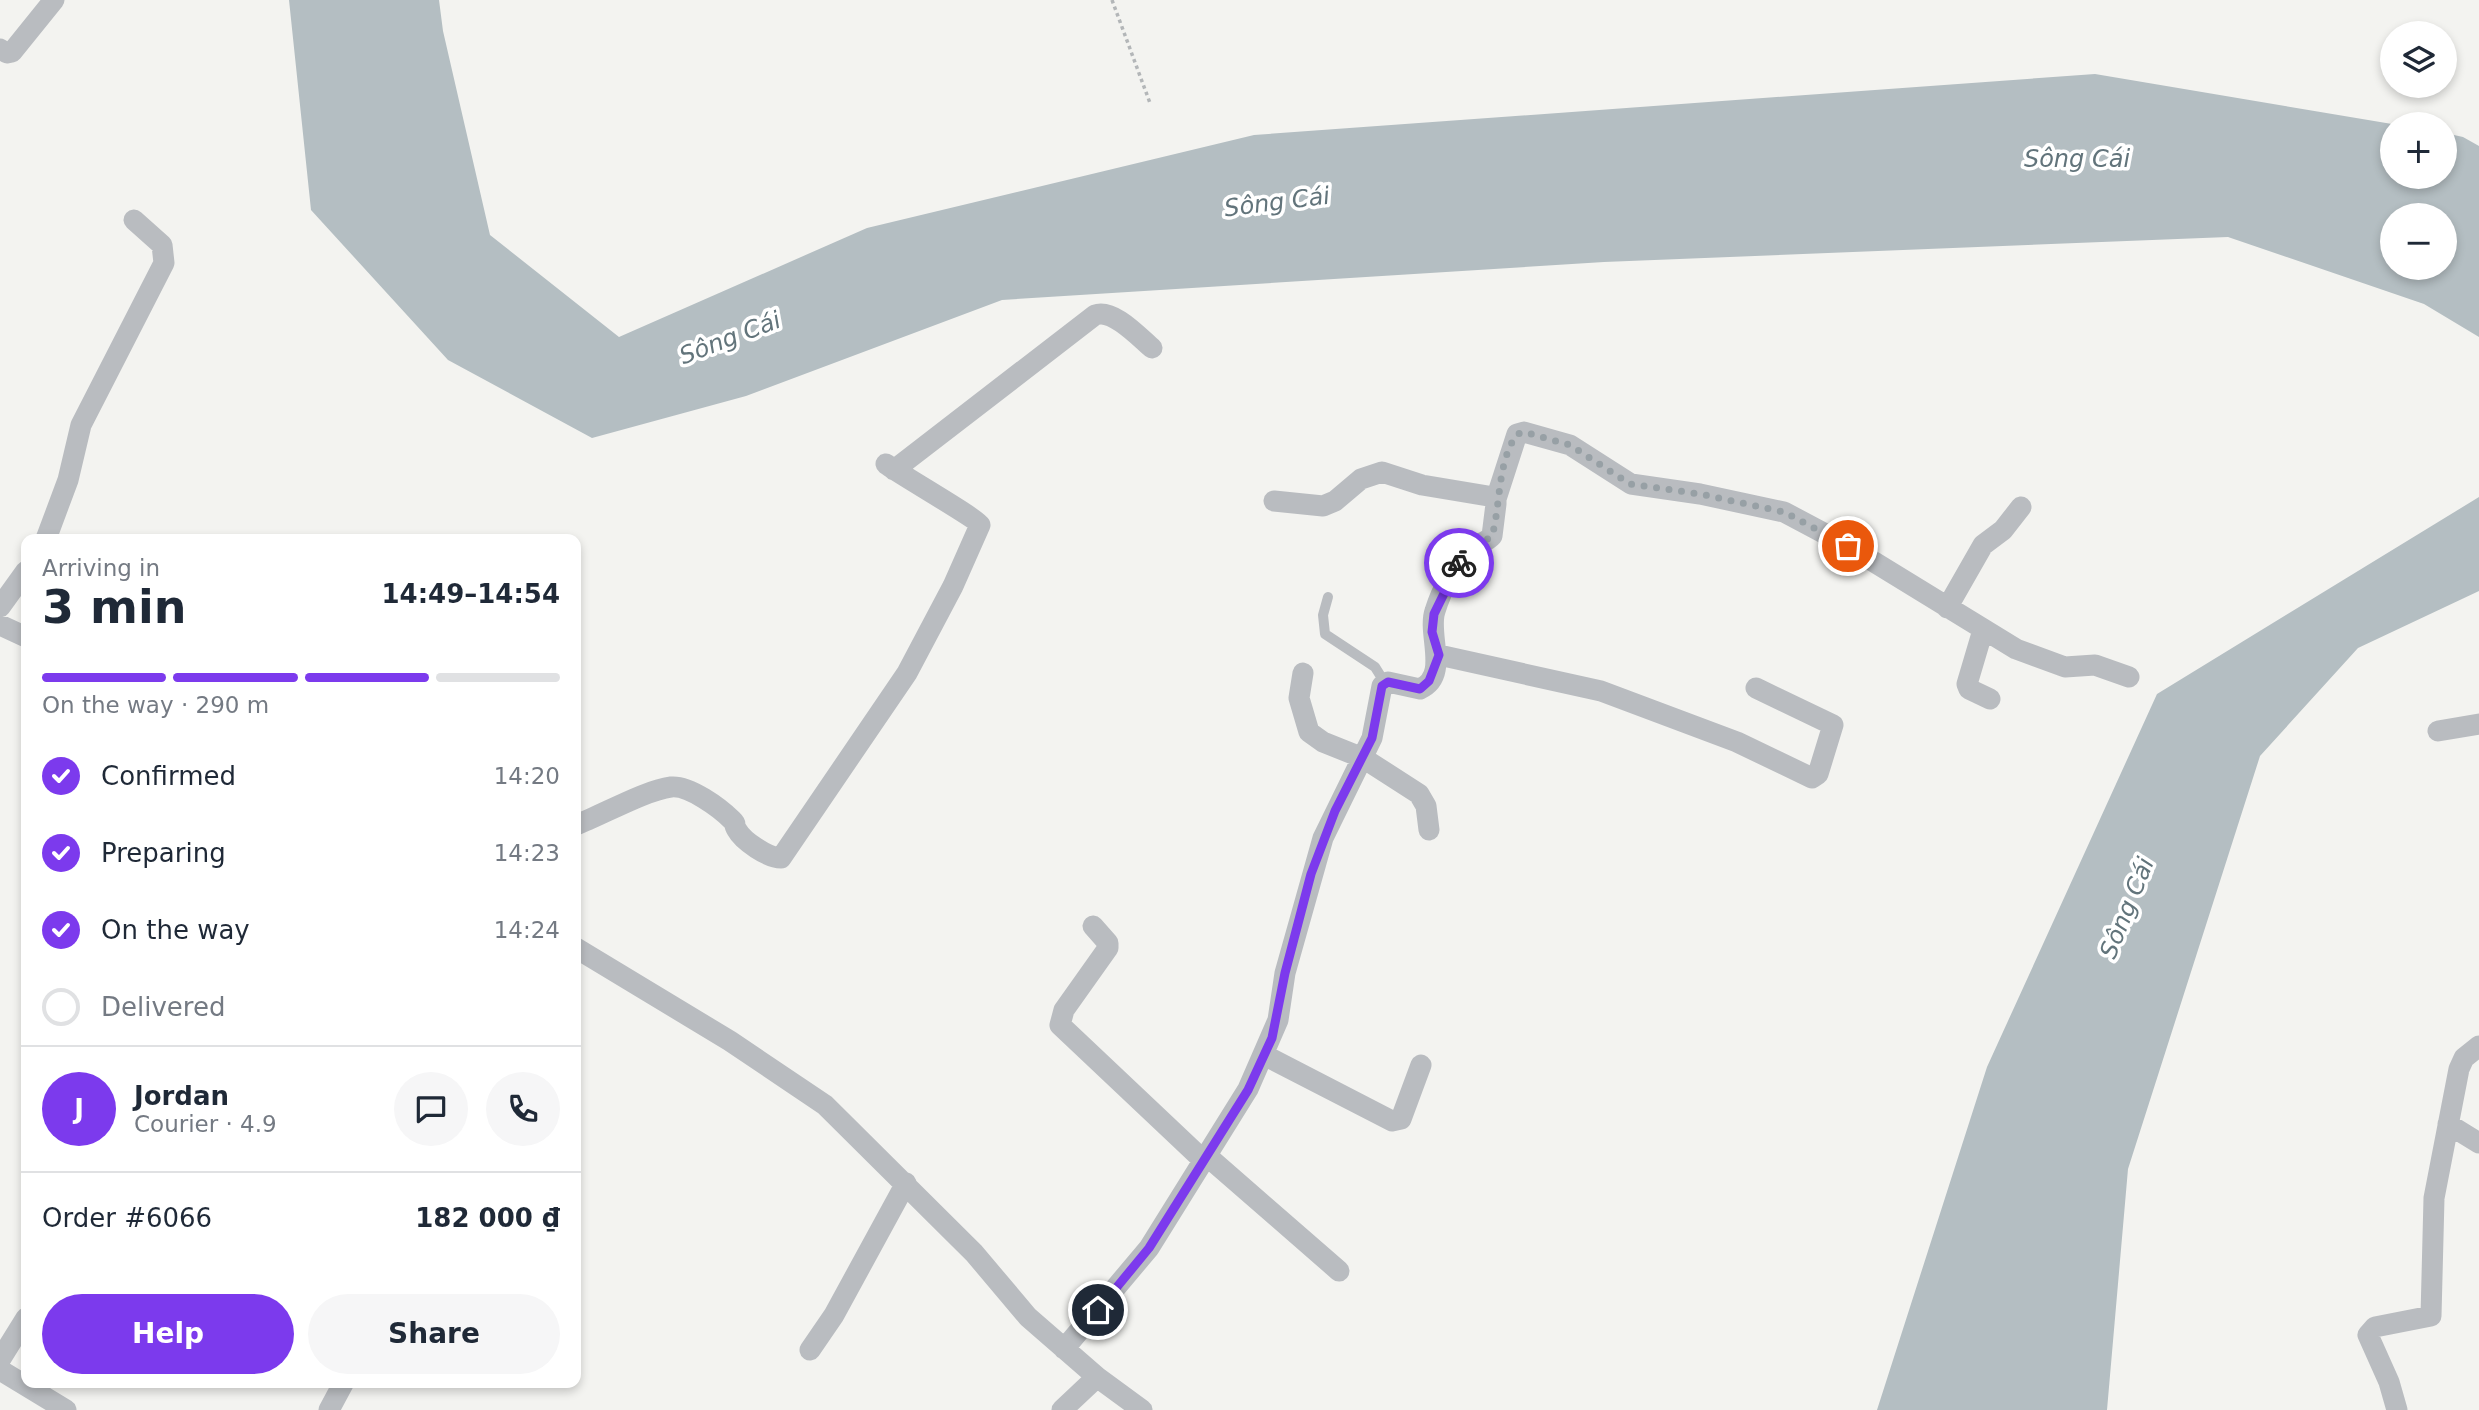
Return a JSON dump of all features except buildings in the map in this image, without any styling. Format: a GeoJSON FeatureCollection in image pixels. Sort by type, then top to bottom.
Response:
{"type":"FeatureCollection","features":[{"type":"Feature","properties":{"kind":"street"},"geometry":{"type":"LineString","coordinates":[[0,49],[7,53],[12,52],[54,0]]}},
{"type":"Feature","properties":{"kind":"street"},"geometry":{"type":"LineString","coordinates":[[48,534],[68,480],[81,425],[164,263],[162,245],[134,220]]}},
{"type":"Feature","properties":{"kind":"street"},"geometry":{"type":"LineString","coordinates":[[581,823],[659,790],[678,787],[695,794],[727,816],[734,822],[737,831],[756,847],[781,858],[907,673],[953,586],[981,525],[964,511],[944,503],[890,467],[1095,315],[1106,314],[1117,320],[1152,348]]}},
{"type":"Feature","properties":{"kind":"street"},"geometry":{"type":"LineString","coordinates":[[1064,1349],[1149,1248],[1248,1090],[1278,1020],[1285,973],[1323,838],[1372,738],[1385,683],[1420,689],[1425,687],[1439,655],[1432,632],[1438,600],[1469,551],[1492,536],[1496,499],[1514,438],[1524,432],[1570,445],[1630,484],[1700,494],[1784,512],[1848,546],[1983,630],[2043,661],[2065,667],[2095,665],[2129,677]]}},
{"type":"Feature","properties":{"kind":"street"},"geometry":{"type":"LineString","coordinates":[[1274,501],[1323,506],[1335,501],[1361,479],[1382,472],[1422,485],[1496,499]]}},
{"type":"Feature","properties":{"kind":"street"},"geometry":{"type":"LineString","coordinates":[[1947,608],[1983,545],[2003,530],[2021,507]]}},
{"type":"Feature","properties":{"kind":"street"},"geometry":{"type":"LineString","coordinates":[[0,607],[21,577]]}},
{"type":"Feature","properties":{"kind":"street"},"geometry":{"type":"LineString","coordinates":[[0,625],[21,635]]}},
{"type":"Feature","properties":{"kind":"street"},"geometry":{"type":"LineString","coordinates":[[1983,630],[1967,684],[1969,689],[1990,699]]}},
{"type":"Feature","properties":{"kind":"street"},"geometry":{"type":"LineString","coordinates":[[1439,655],[1601,691],[1737,742],[1812,778],[1818,774],[1833,725],[1756,688]]}},
{"type":"Feature","properties":{"kind":"street"},"geometry":{"type":"LineString","coordinates":[[1303,673],[1299,698],[1310,732],[1323,742],[1363,758],[1419,794],[1426,806],[1429,830]]}},
{"type":"Feature","properties":{"kind":"street"},"geometry":{"type":"LineString","coordinates":[[2438,730],[2479,724]]}},
{"type":"Feature","properties":{"kind":"street"},"geometry":{"type":"LineString","coordinates":[[1093,926],[1108,943],[1108,948],[1064,1010],[1060,1025],[1205,1158],[1339,1271]]}},
{"type":"Feature","properties":{"kind":"street"},"geometry":{"type":"LineString","coordinates":[[581,951],[807,1091],[862,1138],[974,1253],[1028,1317],[1097,1377],[1142,1410]]}},
{"type":"Feature","properties":{"kind":"street"},"geometry":{"type":"LineString","coordinates":[[2392,1406],[2368,1335],[2375,1327],[2431,1316],[2434,1198],[2459,1069],[2464,1058],[2479,1046]]}},
{"type":"Feature","properties":{"kind":"street"},"geometry":{"type":"LineString","coordinates":[[1264,1055],[1392,1121],[1401,1119],[1421,1065]]}},
{"type":"Feature","properties":{"kind":"street"},"geometry":{"type":"LineString","coordinates":[[2448,1124],[2479,1143]]}},
{"type":"Feature","properties":{"kind":"street"},"geometry":{"type":"LineString","coordinates":[[810,1350],[834,1315],[906,1184]]}},
{"type":"Feature","properties":{"kind":"street"},"geometry":{"type":"LineString","coordinates":[[0,1360],[21,1326]]}},
{"type":"Feature","properties":{"kind":"street"},"geometry":{"type":"LineString","coordinates":[[0,1370],[21,1383]]}},
{"type":"Feature","properties":{"kind":"street"},"geometry":{"type":"LineString","coordinates":[[1062,1410],[1097,1377]]}},
{"type":"Feature","properties":{"kind":"street"},"geometry":{"type":"LineString","coordinates":[[30,1388],[66,1410]]}},
{"type":"Feature","properties":{"kind":"street"},"geometry":{"type":"LineString","coordinates":[[329,1410],[341,1388]]}},
{"type":"Feature","properties":{"kind":"lane"},"geometry":{"type":"LineString","coordinates":[[1328,597],[1323,615],[1325,634],[1375,667],[1385,683]]}},
{"type":"Feature","properties":{"kind":"path"},"geometry":{"type":"LineString","coordinates":[[1112,0],[1150,103]]}},
{"type":"Feature","properties":{"kind":"water","name":"Sông Cái"},"geometry":{"type":"Polygon","coordinates":[[[289,0],[439,0],[443,31],[490,235],[619,337],[867,228],[1254,135],[2095,74],[2380,122],[2380,189],[2457,189],[2457,136],[2479,146],[2479,337],[2424,304],[2228,237],[1604,262],[1002,300],[746,396],[592,438],[448,360],[311,210],[289,0]]]}},
{"type":"Feature","properties":{"kind":"water","name":"Sông Cái"},"geometry":{"type":"Polygon","coordinates":[[[2479,497],[2479,591],[2358,648],[2260,756],[2128,1169],[2107,1410],[1877,1410],[1987,1067],[2157,694],[2479,497]]]}},
{"type":"Feature","properties":{"kind":"way so far"},"geometry":{"type":"LineString","coordinates":[[1459,563],[1469,551],[1478,544],[1487,542],[1492,536],[1496,499],[1514,438],[1524,432],[1570,445],[1630,484],[1700,494],[1784,512],[1848,546]]}},
{"type":"Feature","properties":{"kind":"route"},"geometry":{"type":"LineString","coordinates":[[1098,1310],[1149,1248],[1248,1090],[1278,1020],[1279,998],[1311,874],[1335,811],[1372,738],[1382,686],[1388,682],[1420,689],[1429,681],[1439,655],[1432,632],[1434,614],[1438,600],[1459,563]]}}]}
